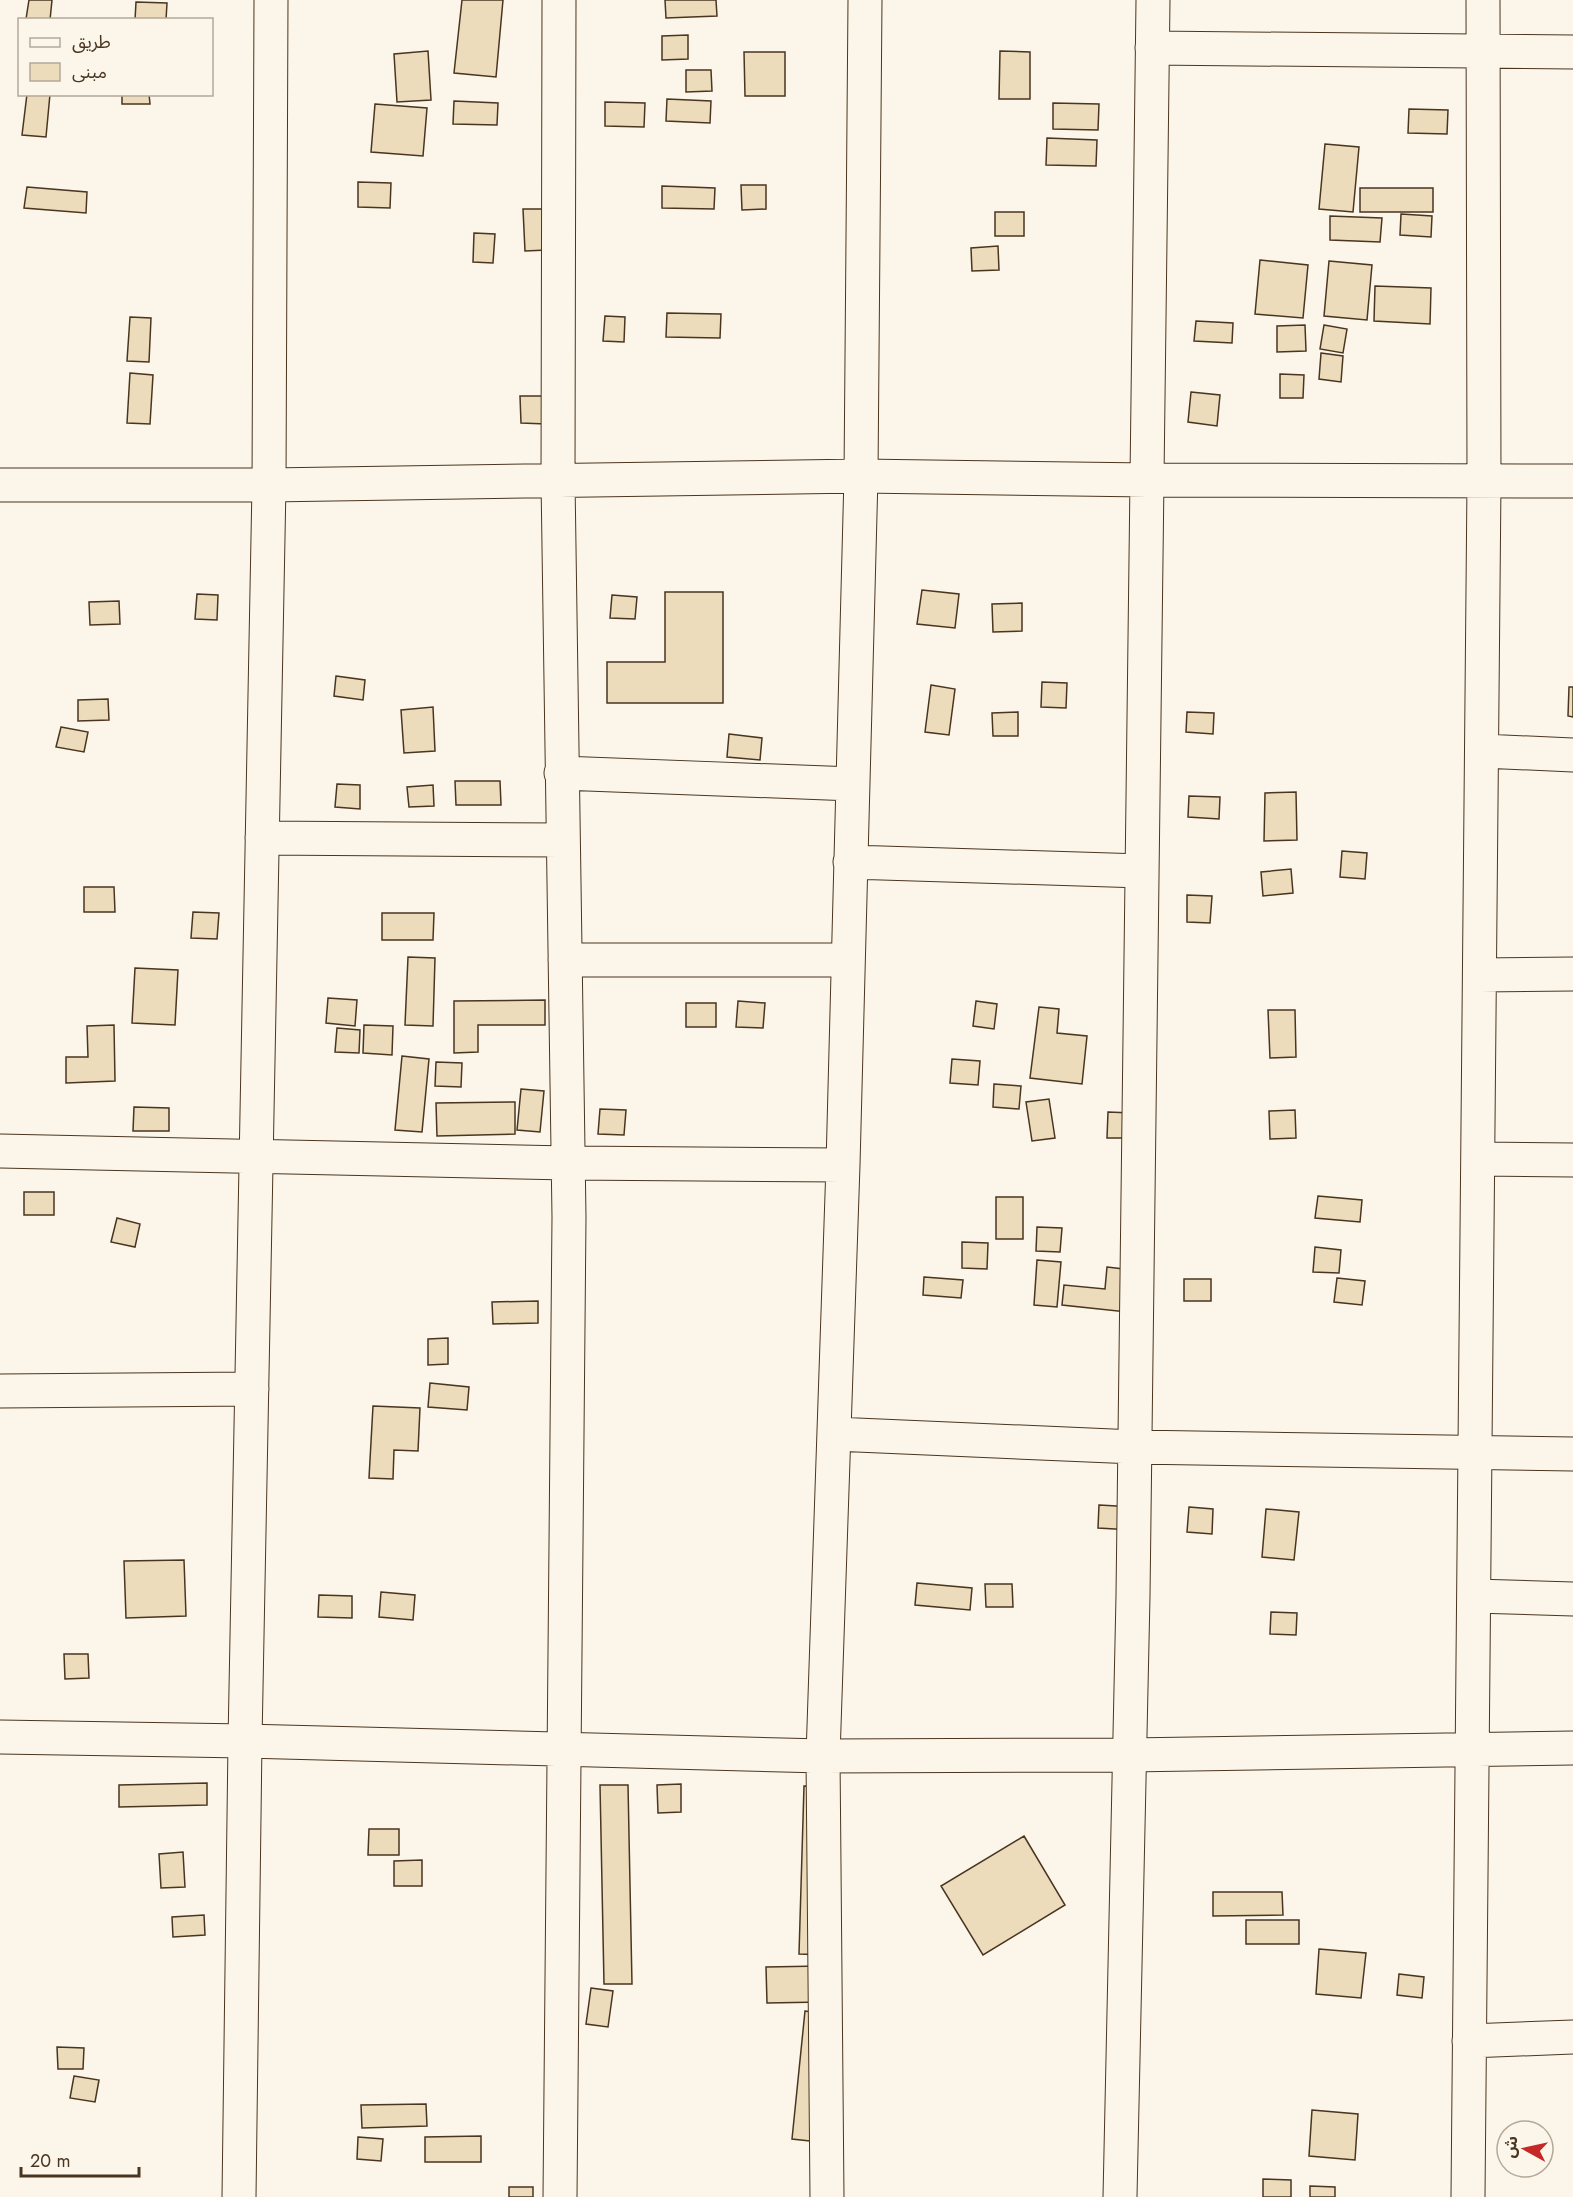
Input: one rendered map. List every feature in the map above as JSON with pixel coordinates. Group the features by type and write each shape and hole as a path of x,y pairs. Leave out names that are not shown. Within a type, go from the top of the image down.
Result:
{"street":[{"path":"239,2197 245,1741 269,484 271,0"},
{"path":"559,0 558,480 568,1162 560,2197"},
{"path":"827,2197 823,1756 843,1165 861,476 866,0"},
{"path":"1120,2197 1135,1447 1153,0"},
{"path":"1468,2197 1484,482 1483,0"},
{"path":"1152,48 1482,53 1573,52"},
{"path":"0,485 269,484 861,476 1148,480 1573,481"},
{"path":"1482,751 1573,755"},
{"path":"561,773 853,784"},
{"path":"262,838 563,840"},
{"path":"850,862 1142,871"},
{"path":"565,960 848,960"},
{"path":"1480,975 1573,974"},
{"path":"0,1151 843,1165"},
{"path":"1479,1159 1573,1160"},
{"path":"0,1391 252,1389"},
{"path":"834,1434 1135,1447 1573,1455"},
{"path":"1474,1596 1573,1599"},
{"path":"0,1737 823,1756 1129,1755 1573,1748"},
{"path":"1469,2041 1573,2037"}],"building":[{"path":"29,0 52,0 50,18 26,18"},
{"path":"462,0 503,0 496,77 454,73"},
{"path":"665,0 716,0 717,16 666,18"},
{"path":"136,2 167,3 166,18 135,18"},
{"path":"688,35 688,59 662,60 662,36"},
{"path":"428,51 431,100 397,102 394,54"},
{"path":"1000,51 1030,52 1030,99 999,99"},
{"path":"744,52 785,52 785,96 745,96"},
{"path":"686,70 711,70 712,91 686,92"},
{"path":"27,96 50,96 46,137 22,135"},
{"path":"122,96 149,96 150,104 122,104"},
{"path":"667,99 711,101 710,123 666,121"},
{"path":"454,101 498,103 497,125 453,124"},
{"path":"605,102 645,103 644,127 605,126"},
{"path":"1053,103 1099,104 1098,130 1053,129"},
{"path":"375,104 427,108 423,156 371,152"},
{"path":"1409,109 1448,110 1447,134 1408,133"},
{"path":"1047,138 1097,140 1096,166 1046,165"},
{"path":"1325,144 1359,147 1353,212 1319,209"},
{"path":"358,182 391,183 390,208 358,207"},
{"path":"741,185 766,185 766,209 742,210"},
{"path":"662,186 715,188 714,209 662,208"},
{"path":"27,187 87,192 86,213 24,208"},
{"path":"1360,188 1433,188 1433,212 1360,212"},
{"path":"523,209 545,209 547,250 525,251"},
{"path":"995,212 1024,212 1024,236 995,236"},
{"path":"1401,214 1432,216 1431,237 1400,235"},
{"path":"1330,216 1382,218 1380,242 1330,240"},
{"path":"474,233 495,234 493,263 473,262"},
{"path":"998,246 999,270 972,271 971,248"},
{"path":"1260,260 1308,265 1303,318 1255,314"},
{"path":"1329,261 1372,265 1367,320 1324,316"},
{"path":"1375,286 1431,288 1430,324 1374,321"},
{"path":"667,313 721,314 720,338 666,337"},
{"path":"605,316 625,317 624,342 603,341"},
{"path":"130,317 151,318 149,362 127,361"},
{"path":"1196,321 1233,323 1232,343 1194,341"},
{"path":"1305,325 1306,351 1277,352 1277,326"},
{"path":"1324,325 1347,329 1343,353 1320,349"},
{"path":"1321,353 1343,356 1341,382 1319,379"},
{"path":"130,373 153,375 150,424 127,423"},
{"path":"1280,374 1304,375 1303,398 1280,398"},
{"path":"1191,392 1220,395 1217,426 1188,422"},
{"path":"520,396 546,396 546,424 521,423"},
{"path":"922,590 959,594 955,628 917,624"},
{"path":"665,592 723,592 723,703 607,703 607,662 665,662"},
{"path":"197,594 218,595 217,620 195,619"},
{"path":"612,595 637,597 635,619 610,618"},
{"path":"119,601 120,624 90,625 89,602"},
{"path":"1022,603 1022,631 993,632 992,604"},
{"path":"336,676 365,680 363,700 334,696"},
{"path":"1042,682 1067,683 1066,708 1041,707"},
{"path":"931,685 955,689 949,735 925,732"},
{"path":"1569,687 1573,687 1573,717 1568,716"},
{"path":"108,699 109,720 78,721 78,700"},
{"path":"433,707 435,751 404,753 401,710"},
{"path":"1018,712 1018,736 993,736 992,713"},
{"path":"1187,712 1214,713 1213,734 1186,732"},
{"path":"61,727 88,732 84,752 56,747"},
{"path":"729,734 762,738 760,760 727,757"},
{"path":"455,781 500,781 501,805 456,805"},
{"path":"337,784 360,785 360,809 335,807"},
{"path":"433,785 434,806 409,807 407,787"},
{"path":"1296,792 1297,840 1264,841 1265,793"},
{"path":"1189,796 1220,797 1219,819 1188,817"},
{"path":"1342,851 1367,853 1365,879 1340,877"},
{"path":"1291,869 1293,893 1263,896 1261,872"},
{"path":"84,887 114,887 115,912 84,912"},
{"path":"1187,895 1212,896 1210,923 1187,922"},
{"path":"193,912 219,913 217,939 191,938"},
{"path":"382,913 434,913 433,940 382,940"},
{"path":"408,957 435,958 433,1026 405,1025"},
{"path":"135,968 178,970 175,1025 132,1023"},
{"path":"328,998 357,1000 355,1026 326,1023"},
{"path":"545,1000 545,1025 478,1025 478,1052 454,1053 454,1001"},
{"path":"738,1001 765,1003 763,1028 736,1027"},
{"path":"976,1001 997,1004 994,1029 973,1026"},
{"path":"686,1003 716,1003 716,1027 686,1027"},
{"path":"1039,1007 1059,1009 1057,1033 1087,1036 1082,1084 1030,1078"},
{"path":"1268,1010 1295,1010 1296,1057 1270,1058"},
{"path":"114,1025 115,1081 66,1083 66,1057 88,1057 87,1026"},
{"path":"364,1025 393,1026 392,1055 363,1053"},
{"path":"337,1028 360,1030 359,1053 335,1052"},
{"path":"402,1056 429,1059 422,1132 395,1130"},
{"path":"952,1059 980,1061 978,1085 950,1083"},
{"path":"436,1062 462,1063 461,1087 435,1086"},
{"path":"994,1084 1021,1086 1019,1109 993,1107"},
{"path":"521,1089 544,1091 540,1132 517,1130"},
{"path":"1049,1099 1055,1138 1032,1141 1026,1102"},
{"path":"515,1102 515,1134 437,1136 436,1103"},
{"path":"134,1107 169,1108 169,1131 133,1131"},
{"path":"600,1109 626,1110 624,1135 598,1134"},
{"path":"1295,1110 1296,1138 1270,1139 1269,1111"},
{"path":"1108,1112 1132,1113 1131,1138 1107,1138"},
{"path":"24,1192 54,1192 54,1215 24,1215"},
{"path":"1318,1196 1362,1200 1360,1222 1315,1218"},
{"path":"996,1197 1023,1197 1023,1239 996,1239"},
{"path":"117,1218 140,1224 135,1247 111,1242"},
{"path":"1037,1227 1062,1228 1060,1252 1036,1251"},
{"path":"962,1242 988,1243 987,1269 962,1268"},
{"path":"1315,1247 1341,1250 1339,1273 1313,1272"},
{"path":"1037,1260 1061,1262 1057,1307 1034,1305"},
{"path":"1107,1267 1132,1270 1127,1312 1062,1305 1064,1285 1105,1289"},
{"path":"924,1277 963,1280 961,1298 923,1295"},
{"path":"1337,1278 1365,1281 1362,1305 1334,1302"},
{"path":"1184,1279 1211,1279 1211,1301 1184,1301"},
{"path":"538,1301 538,1323 493,1324 492,1302"},
{"path":"448,1338 448,1364 428,1365 428,1339"},
{"path":"430,1383 469,1387 467,1410 428,1407"},
{"path":"373,1406 420,1408 418,1451 394,1450 393,1479 369,1478"},
{"path":"1099,1505 1134,1507 1132,1530 1098,1528"},
{"path":"1189,1507 1213,1509 1212,1534 1187,1532"},
{"path":"1266,1509 1299,1512 1294,1560 1262,1557"},
{"path":"184,1560 186,1616 126,1618 124,1561"},
{"path":"917,1583 972,1588 970,1610 915,1605"},
{"path":"985,1584 1012,1584 1013,1607 986,1607"},
{"path":"381,1592 415,1595 413,1620 379,1617"},
{"path":"319,1595 352,1596 352,1618 318,1617"},
{"path":"1271,1612 1297,1613 1296,1635 1270,1634"},
{"path":"64,1654 88,1654 89,1678 65,1679"},
{"path":"207,1783 207,1805 119,1807 119,1785"},
{"path":"681,1784 681,1812 658,1813 657,1785"},
{"path":"600,1785 628,1785 632,1984 604,1984"},
{"path":"804,1786 830,1787 826,1955 799,1954"},
{"path":"369,1829 399,1829 399,1855 368,1855"},
{"path":"1024,1836 1065,1905 983,1955 941,1886"},
{"path":"183,1852 185,1887 161,1888 159,1854"},
{"path":"422,1860 422,1886 394,1886 394,1861"},
{"path":"1213,1892 1282,1892 1283,1915 1213,1916"},
{"path":"204,1915 205,1935 173,1937 172,1917"},
{"path":"1246,1920 1299,1920 1299,1944 1246,1944"},
{"path":"1319,1949 1366,1953 1361,1998 1316,1994"},
{"path":"821,1966 822,2002 767,2003 766,1967"},
{"path":"1399,1974 1424,1977 1422,1998 1397,1995"},
{"path":"591,1988 613,1991 608,2027 586,2024"},
{"path":"805,2011 832,2015 819,2142 792,2139"},
{"path":"57,2047 84,2048 83,2069 58,2069"},
{"path":"74,2076 99,2080 95,2102 70,2098"},
{"path":"426,2104 427,2126 362,2128 361,2105"},
{"path":"1312,2110 1358,2114 1355,2160 1309,2156"},
{"path":"481,2136 481,2162 425,2162 425,2137"},
{"path":"358,2137 383,2139 381,2161 357,2159"},
{"path":"1263,2179 1291,2180 1291,2197 1263,2197"},
{"path":"1310,2186 1335,2187 1335,2197 1310,2197"},
{"path":"509,2187 533,2187 533,2197 509,2197"}]}
